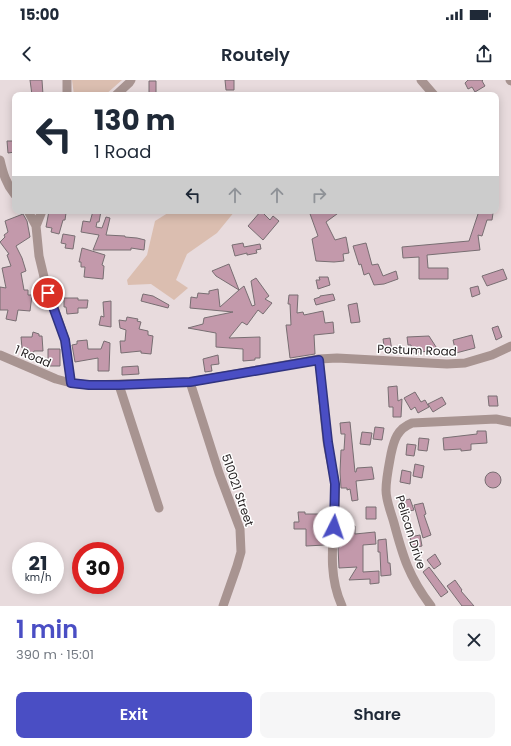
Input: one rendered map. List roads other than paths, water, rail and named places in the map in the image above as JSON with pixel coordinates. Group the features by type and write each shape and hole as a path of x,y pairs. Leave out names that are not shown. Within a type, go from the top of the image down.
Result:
{"street":[{"path":"67,80 68,92"},
{"path":"119,92 129,83 130,80"},
{"path":"421,80 431,92"},
{"path":"0,160 5,179 12,192"},
{"path":"30,214 36,226 39,256 45,281 65,340 71,383"},
{"path":"36,226 41,214"},
{"name":"Postum Road","path":"319,360 337,358 447,364 465,363 492,355 511,346"},
{"name":"1 Road","path":"0,355 56,379 71,383 89,385 190,382 319,360"},
{"path":"319,360 328,442 335,484 335,513 332,543 334,586 342,606"},
{"name":"510021 Street","path":"190,382 219,473 240,529 241,552 223,606"},
{"path":"119,385 137,445 148,472 159,508"},
{"name":"Pelican Drive","path":"431,606 421,593 408,570 388,505 386,491 387,478 390,459 397,434 412,423 480,419 496,419 511,422"}]}
